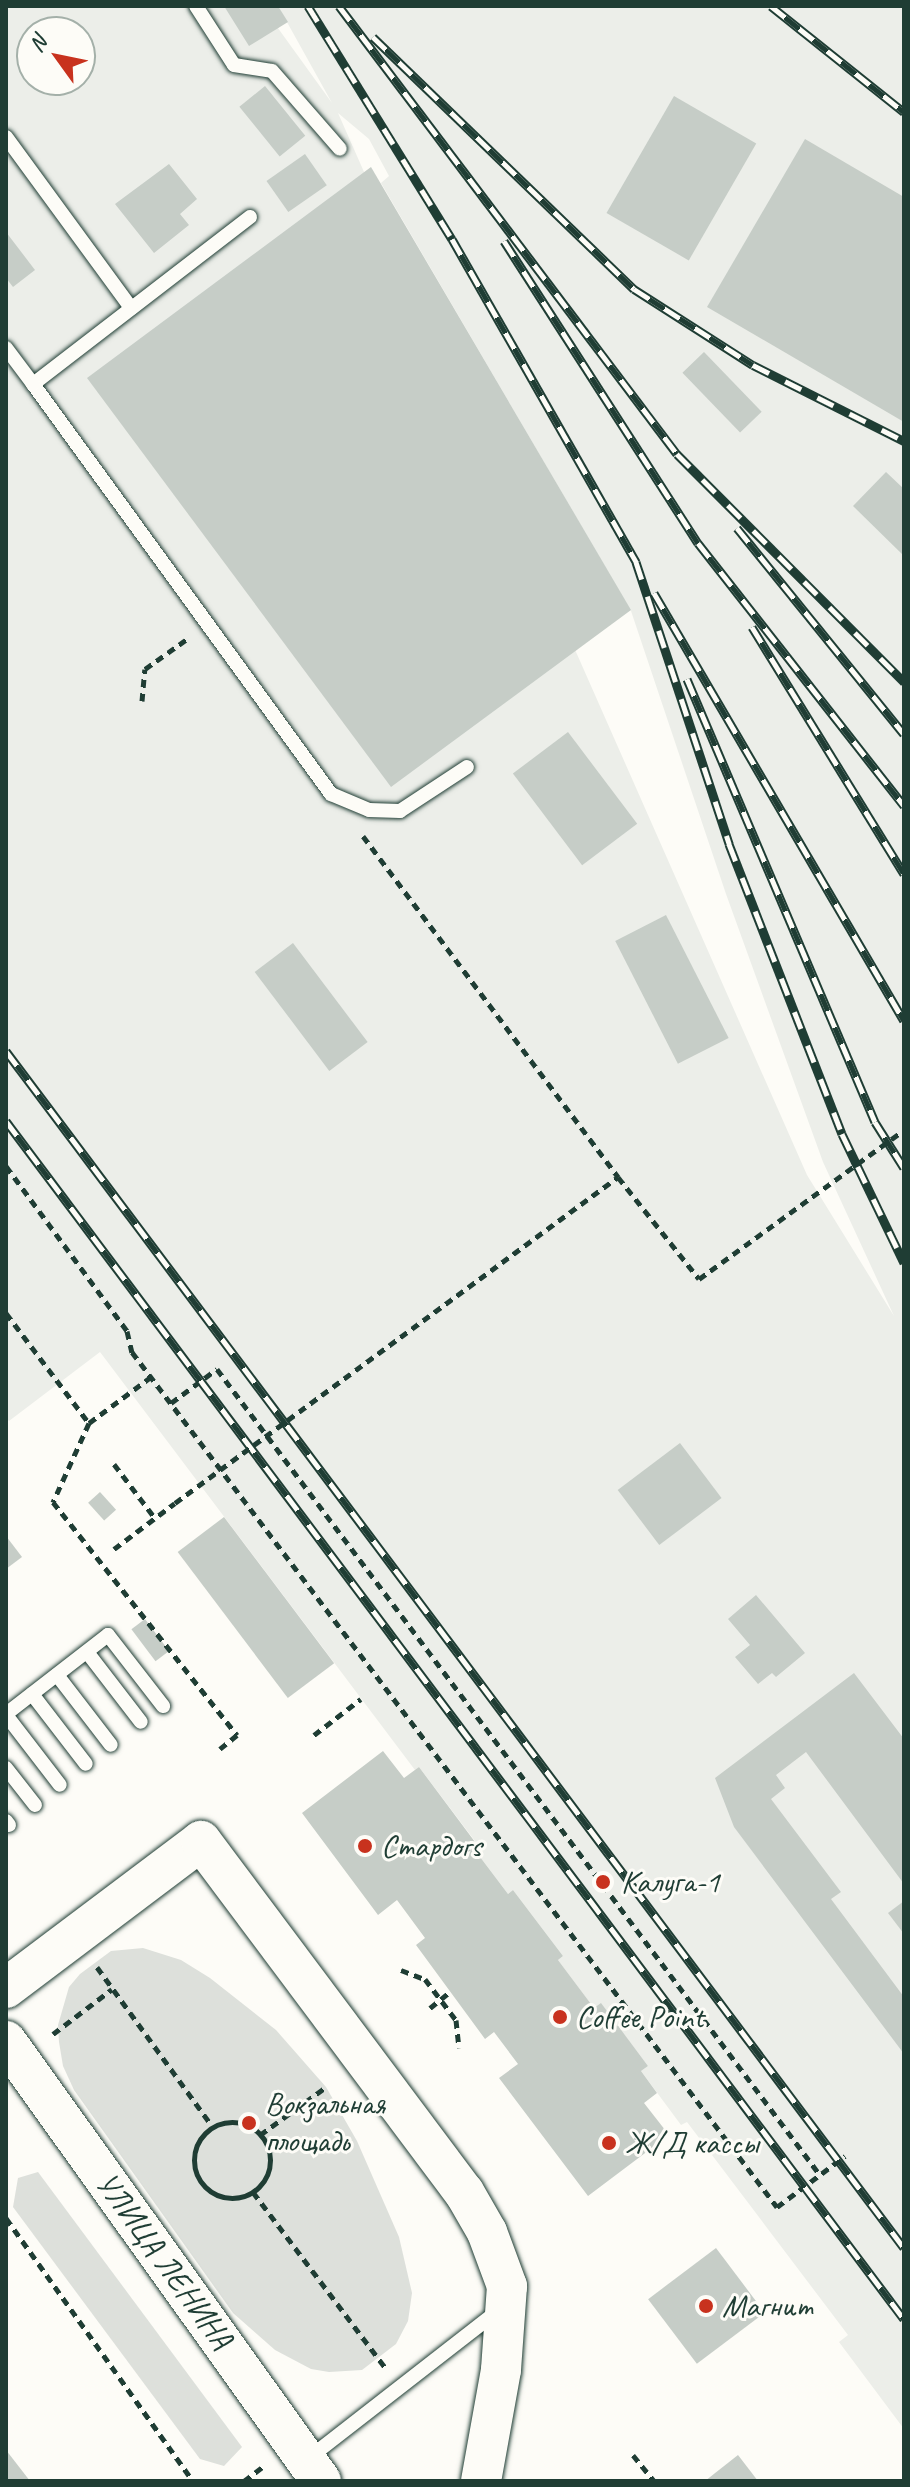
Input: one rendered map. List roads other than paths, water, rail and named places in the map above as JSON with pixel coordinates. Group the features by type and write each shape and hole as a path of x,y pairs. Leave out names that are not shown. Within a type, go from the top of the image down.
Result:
{"main road":[{"path":"6,1988 201,1841 464,2192 497,2255 507,2286 501,2370 481,2481"},
{"name":"УЛИЦА ЛЕНИНА","path":"6,2041 300,2467"}],"lane":[{"path":"196,6 234,65 272,71 340,149"},
{"path":"6,137 131,308"},
{"path":"33,384 250,217"},
{"path":"6,348 331,794 369,810 400,811 467,767"},
{"path":"60,1785 6,1715 108,1635 163,1706"},
{"path":"87,1652 141,1722"},
{"path":"57,1675 111,1745"},
{"path":"32,1694 86,1764"},
{"path":"6,1768 35,1805"},
{"path":"300,2467 504,2306"}],"railway":[{"path":"308,6 452,239 636,562 729,844 842,1134 904,1263"},
{"path":"339,6 677,454 904,682"},
{"path":"771,6 904,112"},
{"path":"373,37 634,289 753,365 904,441"},
{"path":"504,241 698,543 904,806"},
{"path":"737,528 904,734"},
{"path":"654,593 904,1020"},
{"path":"752,627 904,874"},
{"path":"687,679 875,1122 904,1168"},
{"path":"6,1051 904,2248"},
{"path":"6,1121 904,2319"}],"place":[{"name":"Стардогs","path":"365,1846"},
{"name":"Калуга-1","path":"603,1882"},
{"name":"Coffee Point","path":"560,2017"},
{"name":"Вокзальная площадь","path":"249,2123"},
{"name":"Ж/Д кассы","path":"609,2143"},
{"name":"Магнит","path":"706,2306"}]}
